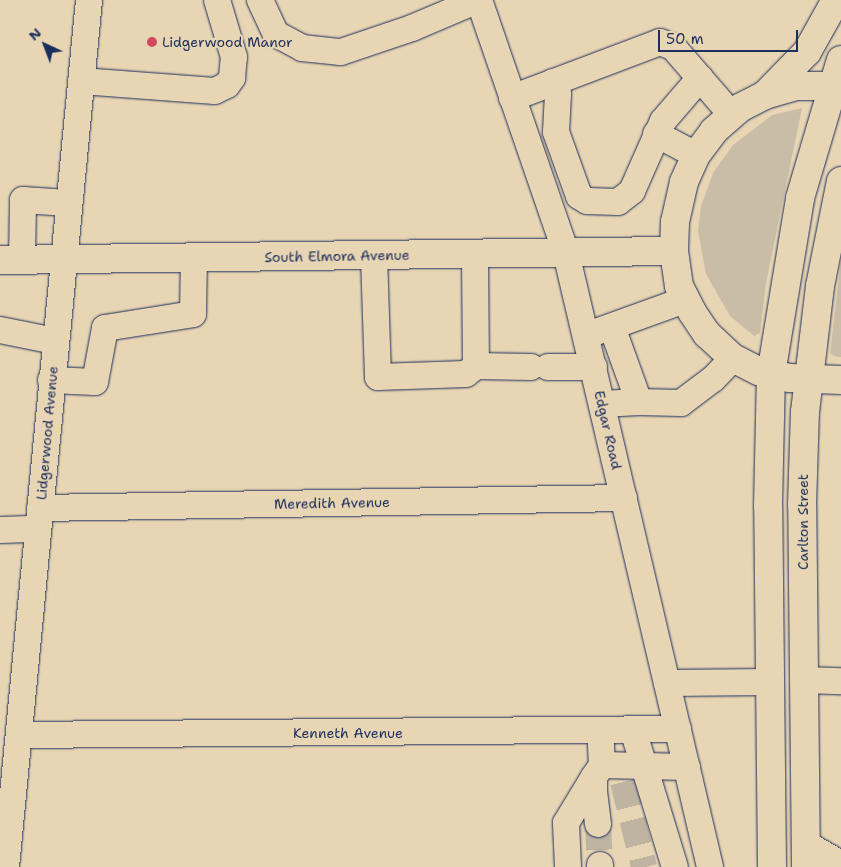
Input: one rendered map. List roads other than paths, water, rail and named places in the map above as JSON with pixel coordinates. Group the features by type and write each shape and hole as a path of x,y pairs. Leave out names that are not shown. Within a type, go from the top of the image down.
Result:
{"main road":[{"path":"765,95 807,52 836,0"},
{"path":"772,867 768,506 771,374 800,198 838,77 765,95 732,114 696,155 680,195 674,252 678,279 698,323 733,358 771,374 807,381 841,380"},
{"name":"Carlton Street","path":"806,856 802,504 807,381 824,263 841,181"},
{"name":"South Elmora Avenue","path":"11,260 674,252"}],"street":[{"name":"Lidgerwood Avenue","path":"6,867 5,827 13,720 39,518 89,0"},
{"path":"81,81 215,91 227,85 232,78 234,57 218,0"},
{"path":"260,0 276,34 302,48 341,52 412,28 478,0"},
{"name":"Edgar Road","path":"478,0 566,253 710,867"},
{"path":"512,98 660,42 674,47 732,114"},
{"path":"553,82 558,94 556,132 580,196 587,201 618,202 626,198 632,191 656,134 700,78"},
{"path":"656,134 696,155"},
{"path":"11,260 11,229 23,200 68,203"},
{"path":"475,255 476,366"},
{"path":"374,256 378,377 466,374 476,366 594,367"},
{"path":"51,380 95,382 105,328 193,314 194,258"},
{"path":"586,335 686,300"},
{"path":"612,327 639,402"},
{"path":"0,330 55,341"},
{"path":"602,404 639,402 681,403 713,379 733,358"},
{"name":"Meredith Avenue","path":"0,530 39,518 624,498"},
{"path":"805,680 841,681"},
{"path":"667,683 769,682"},
{"name":"Kenneth Avenue","path":"13,720 600,731 678,729"},
{"path":"598,824 633,730"},
{"path":"600,731 617,771 675,867"},
{"path":"568,867 566,823 617,771 686,767"},
{"path":"806,856 841,864"}],"tunnel":[{"path":"623,782 644,867"},
{"path":"598,824 600,865"}],"place":[{"name":"Lidgerwood Manor","path":"152,42"}]}
